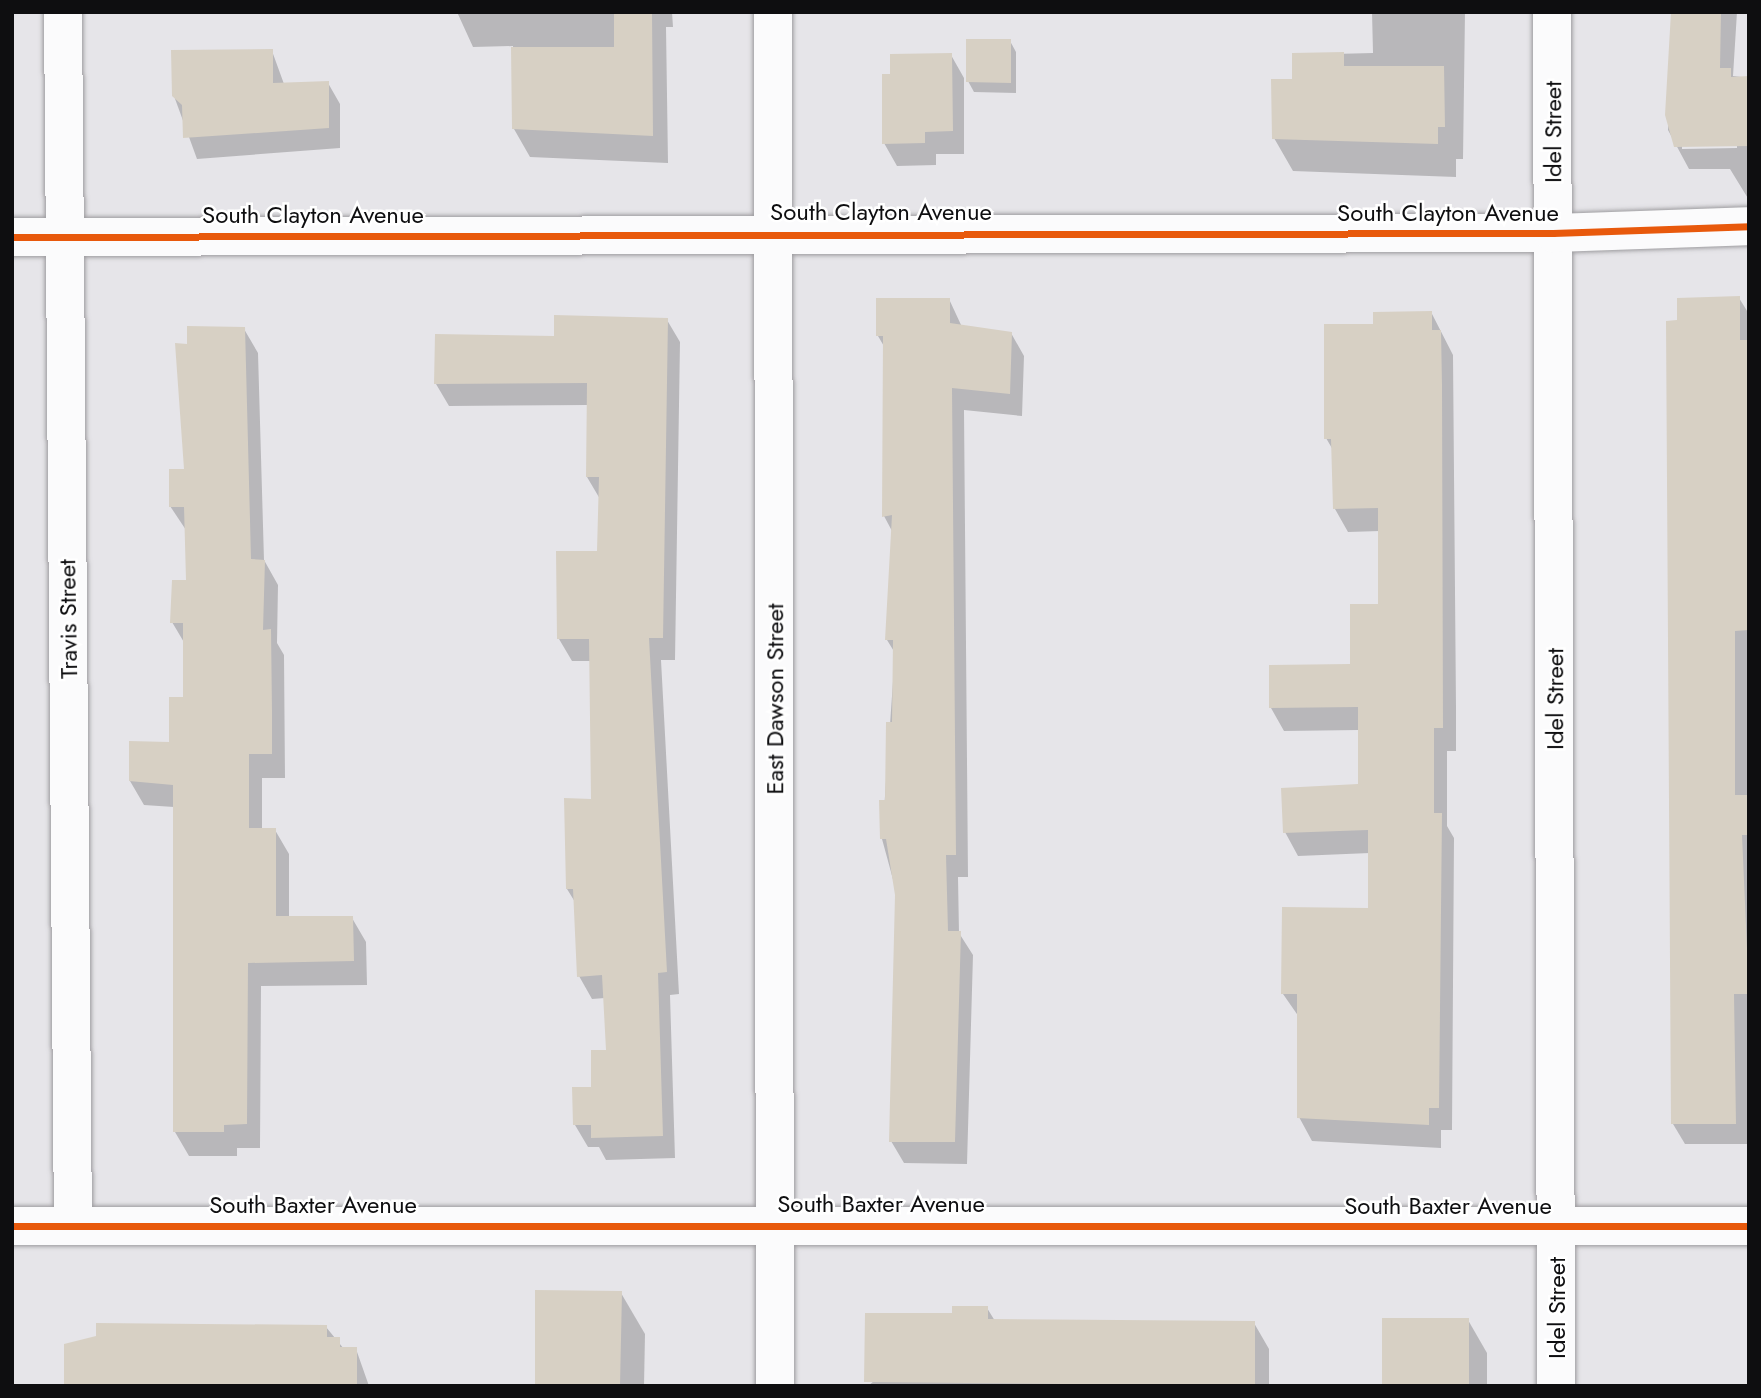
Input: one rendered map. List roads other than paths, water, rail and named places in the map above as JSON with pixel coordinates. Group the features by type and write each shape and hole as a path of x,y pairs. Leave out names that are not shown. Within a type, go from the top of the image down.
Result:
{"street":[{"name":"Travis Street","path":"63,12 74,1225"},
{"name":"East Dawson Street","path":"773,12 775,1386"},
{"name":"Idel Street","path":"1552,12 1556,1386"},
{"name":"South Clayton Avenue","path":"12,237 774,230 1553,233 1749,226"},
{"name":"South Baxter Avenue","path":"12,1226 775,1222 1749,1226"}]}
